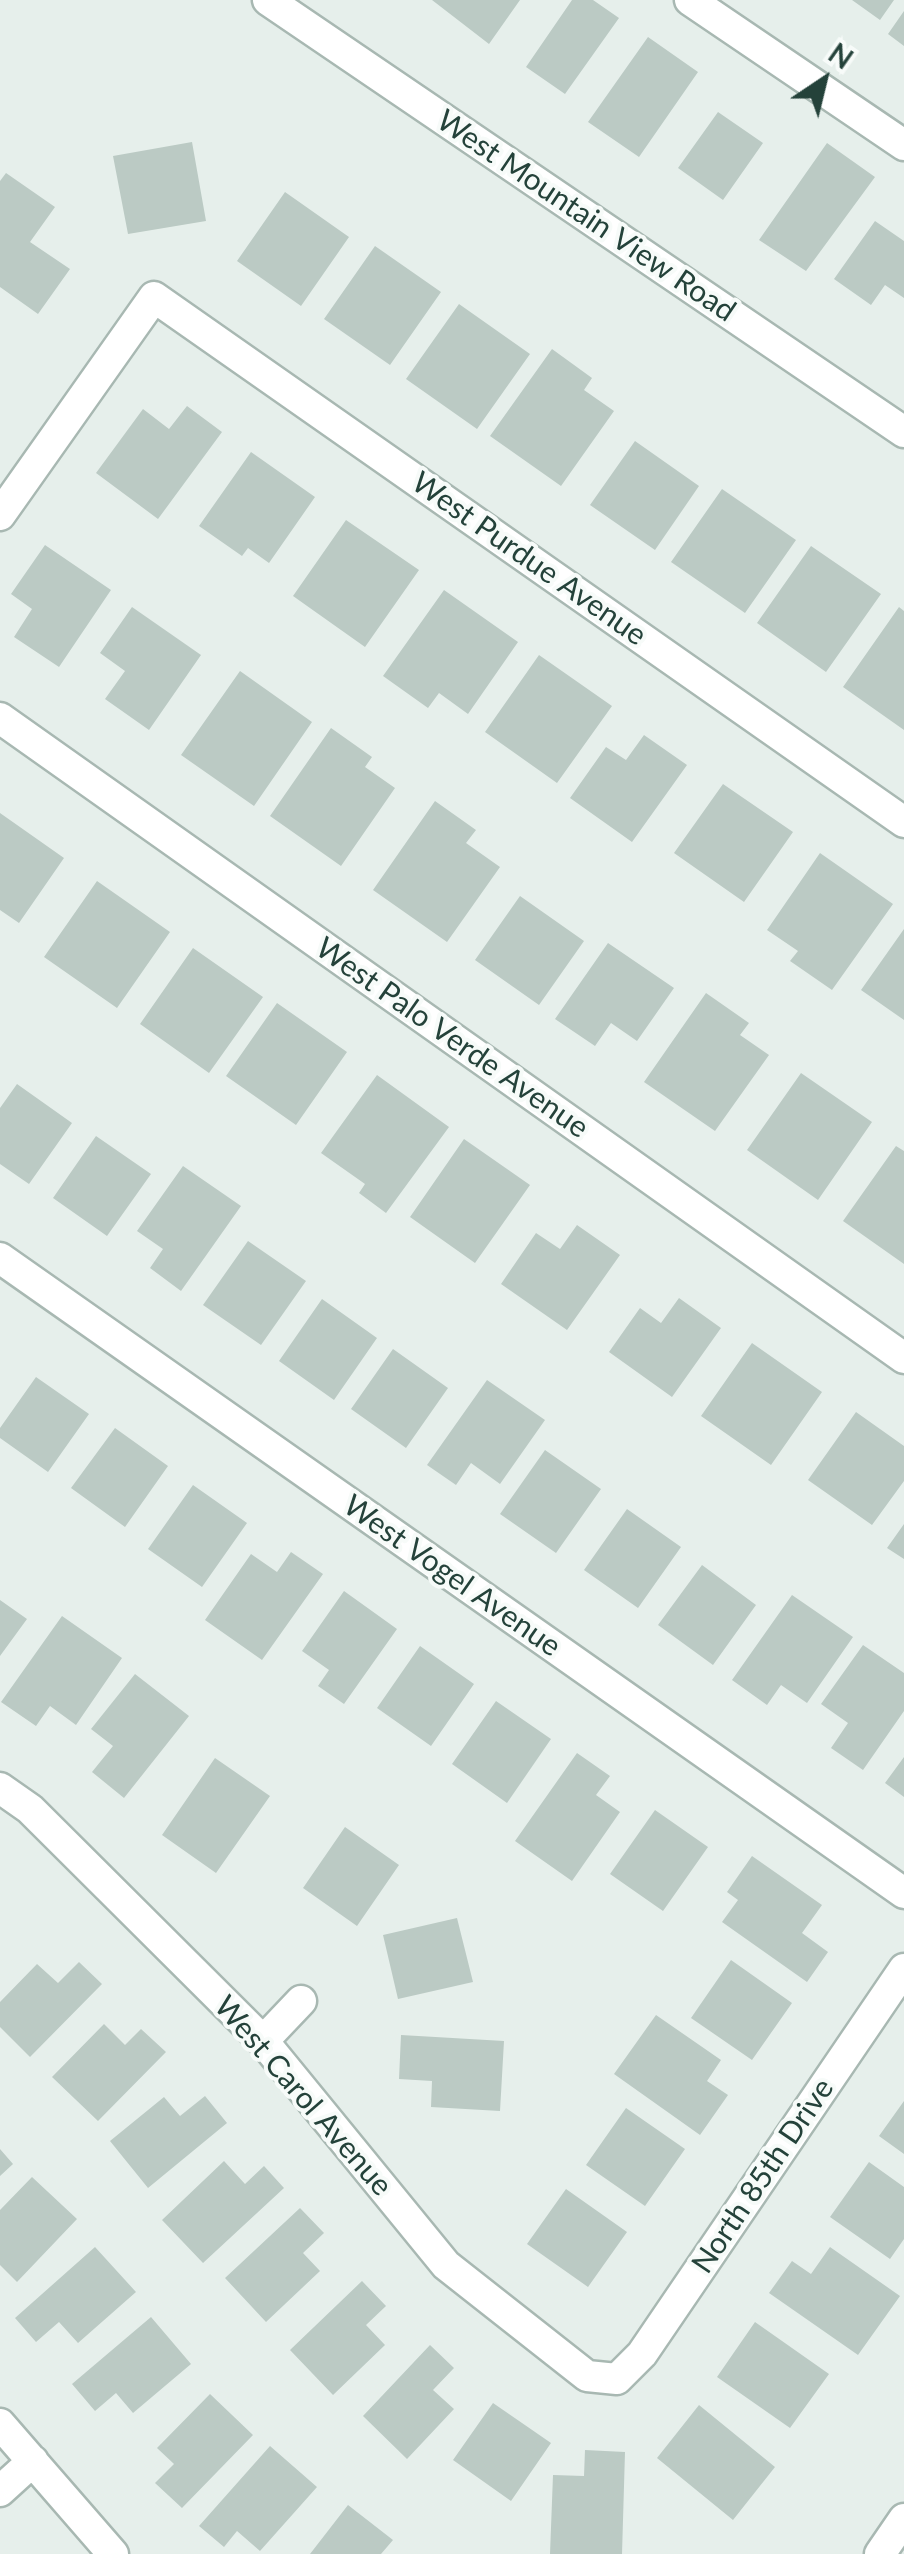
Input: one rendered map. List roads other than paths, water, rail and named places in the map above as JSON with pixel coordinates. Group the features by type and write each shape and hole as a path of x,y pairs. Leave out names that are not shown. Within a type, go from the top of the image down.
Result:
{"street":[{"name":"West Mountain View Road","path":"268,0 904,432"},
{"path":"690,0 904,145"},
{"name":"West Purdue Avenue","path":"0,515 154,297 904,822"},
{"name":"West Palo Verde Avenue","path":"0,718 904,1358"},
{"name":"West Vogel Avenue","path":"0,1258 904,1893"},
{"name":"West Carol Avenue","path":"0,1788 30,1809 262,2041 446,2265 587,2376 617,2379"},
{"name":"North 85th Drive","path":"617,2379 642,2354 904,1969"},
{"path":"262,2041 302,2002"},
{"path":"0,2424 114,2554"},
{"path":"0,2491 33,2461"},
{"path":"880,2554 904,2519"}]}
